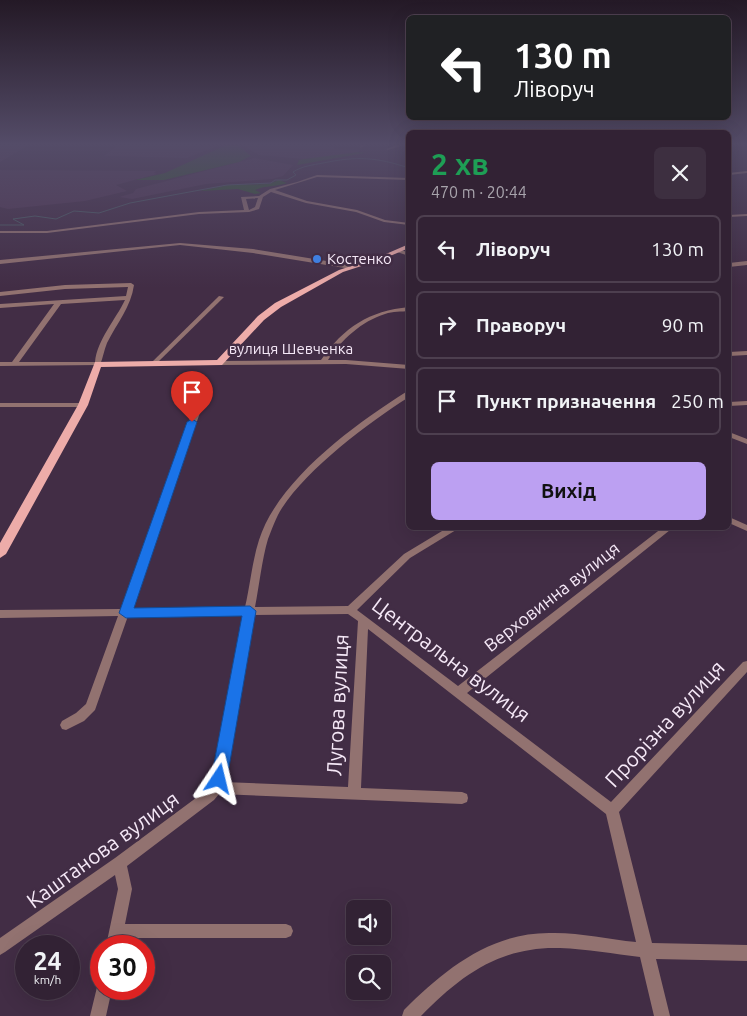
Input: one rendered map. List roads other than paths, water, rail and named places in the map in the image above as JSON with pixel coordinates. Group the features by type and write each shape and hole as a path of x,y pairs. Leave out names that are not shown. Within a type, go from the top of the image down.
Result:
{"main road":[{"name":"вулиця Шевченка","path":"219,363 271,310 335,273 406,248"},
{"path":"0,554 83,405 98,364 219,363"}],"street":[{"path":"1,233 47,232 199,213 247,211 257,208 261,198 268,192"},
{"path":"278,192 306,202"},
{"path":"247,211 243,198 272,197 357,211 380,220 406,224"},
{"path":"731,216 747,215"},
{"name":"вулиця Шевченка","path":"0,262 153,245 180,244 253,252 351,267"},
{"path":"399,251 406,253"},
{"path":"731,265 747,263"},
{"path":"0,294 65,287 131,285 130,298 107,341 98,364 0,364"},
{"path":"154,364 221,297"},
{"path":"0,306 130,298"},
{"path":"14,364 59,302"},
{"path":"323,362 332,347 375,316 387,311 406,309"},
{"path":"731,354 747,353"},
{"name":"вулиця Шевченка","path":"219,363 323,362 406,367"},
{"path":"406,396 337,448 279,506 263,541 216,788 462,798"},
{"path":"731,404 747,403"},
{"path":"0,405 83,405"},
{"path":"66,725 80,717 91,707 198,407"},
{"path":"731,435 747,442"},
{"path":"731,521 747,528"},
{"name":"Лугова вулиця","path":"350,610 407,556 450,530"},
{"name":"Верховинна вулиця","path":"458,693 663,530"},
{"name":"Центральна вулиця","path":"0,614 350,610 612,810"},
{"name":"Лугова вулиця","path":"354,793 363,620"},
{"name":"Прорізна вулиця","path":"612,810 747,665"},
{"name":"Каштанова вулиця","path":"0,946 120,863 209,796 216,788"},
{"path":"612,810 662,1016"},
{"path":"115,935 125,889 120,863"},
{"path":"116,931 286,931"},
{"path":"410,1016 444,983 477,959 507,946 534,940 567,941 646,951 747,953"},
{"path":"98,1016 102,1000"}],"waterway":[{"path":"0,225 24,225 13,219 35,216 56,219 74,211 99,213 130,203 187,192"}],"place":[{"name":"Костенко","path":"317,259"}]}
